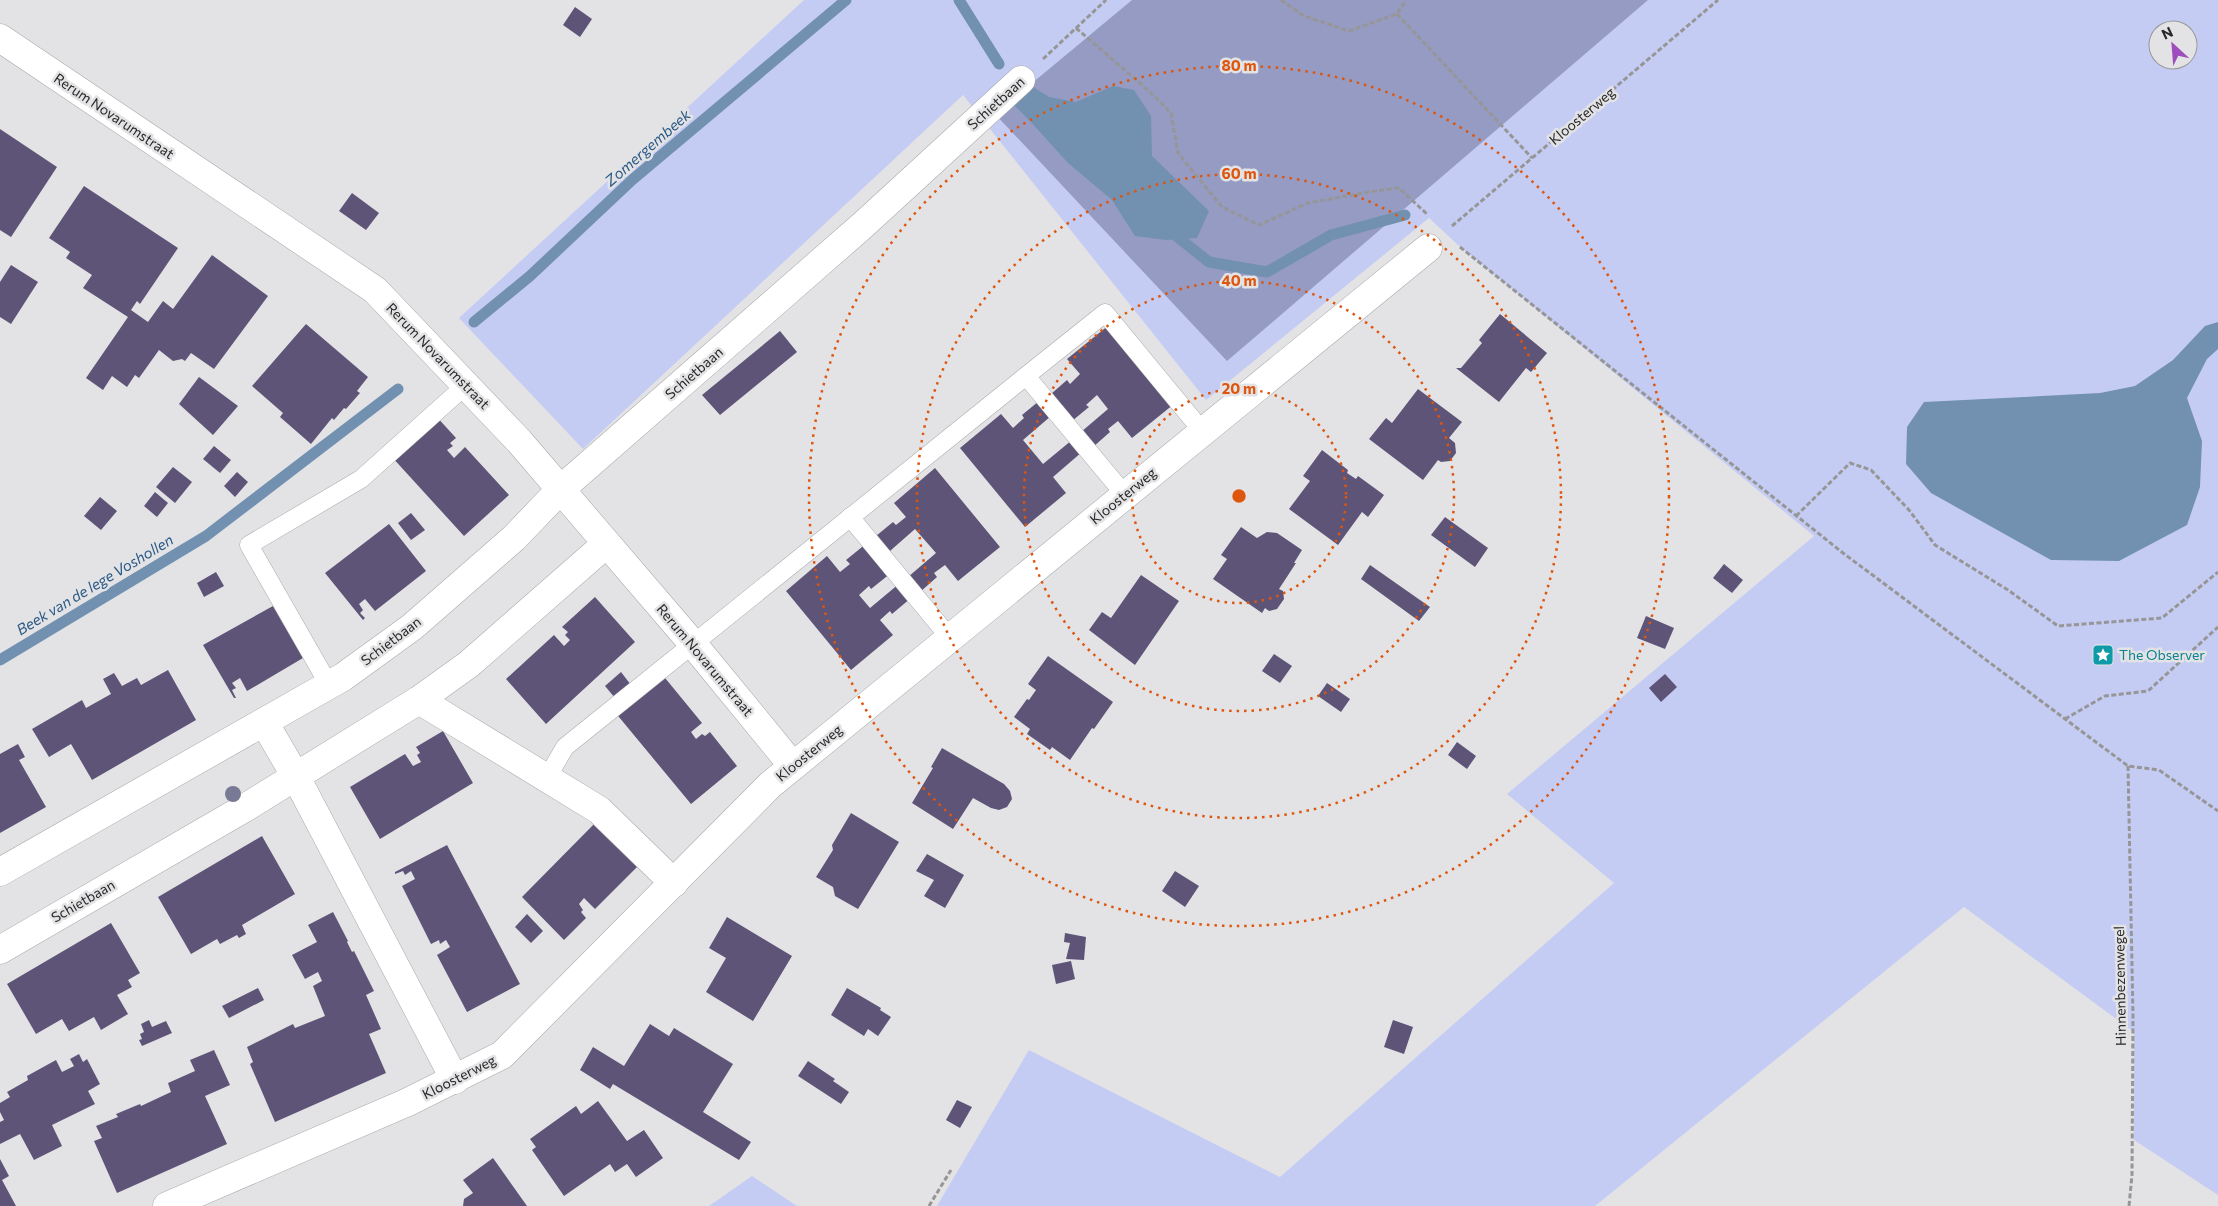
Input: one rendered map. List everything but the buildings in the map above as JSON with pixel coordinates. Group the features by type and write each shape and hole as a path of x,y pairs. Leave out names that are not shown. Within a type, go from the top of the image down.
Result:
{"street":[{"name":"Rerum Novarumstraat","path":"0,38 375,290 466,385 561,489 693,644 793,766"},
{"name":"Schietbaan","path":"0,872 231,738 330,685 412,627 514,538 561,489 862,225 1021,80"},
{"name":"Kloosterweg","path":"167,1206 408,1102 456,1080 502,1055 770,785 1437,240"},
{"name":"Schietbaan","path":"0,950 296,777 419,700 470,664 606,544"},
{"path":"419,700 550,771 599,810 674,883"},
{"path":"264,722 296,777 456,1080"}],"lane":[{"path":"550,771 565,748 1105,313 1203,432"},
{"path":"1026,376 1125,495"},
{"path":"330,685 249,545 361,479 466,385"},
{"path":"850,517 950,638"}],"path":[{"name":"Schietbaan","path":"1021,80 1106,0"},
{"path":"1281,0 1304,16 1349,31 1397,14 1406,0"},
{"name":"Kloosterweg","path":"1437,240 1718,0"},
{"path":"1397,14 1532,158"},
{"path":"1076,28 1149,91 1171,113 1178,153 1222,207 1259,225 1308,203 1399,188 1437,240 1458,245 1851,559 2128,766 2159,770 2218,811"},
{"path":"1796,516 1850,463 1871,470 1908,510 1935,545 2008,590 2058,626 2162,618 2218,572"},
{"path":"2065,718 2105,696 2148,691 2218,627"},
{"name":"Hinnenbezenwegel","path":"2128,766 2133,1016 2132,1175 2129,1206"},
{"path":"930,1206 951,1170"}],"shaded area":[{"path":"804,0 2218,0 2218,1195 2134,1140 2134,1032 1964,907 1595,1206 937,1206 1029,1050 1280,1177 1614,883 1507,794 1814,536 1458,245 1429,218 1206,400 963,95 583,449 459,318"},
{"path":"1132,0 1648,0 1227,361 995,114"},
{"path":"1113,86 1134,90 1151,116 1152,156 1209,211 1197,238 1166,240 1135,236 1112,200 1068,163 1014,105 1033,87 1049,97 1076,102"},
{"path":"2218,322 2218,349 2207,359 2187,398 2202,441 2200,487 2187,525 2119,561 2051,560 1931,493 1906,464 1907,427 1924,402 2100,393 2135,386 2173,360 2205,326"},
{"path":"752,1176 797,1206 709,1206"}],"waterway":[{"name":"Zomergembeek","path":"474,322 530,276 632,180 846,0"},
{"path":"959,0 999,64"},
{"path":"1170,231 1209,262 1267,272 1331,235 1405,215"},
{"name":"Beek van de lege Voshollen","path":"0,660 206,536 398,389"}],"place":[{"name":"The Observer","path":"2103,655"}]}
